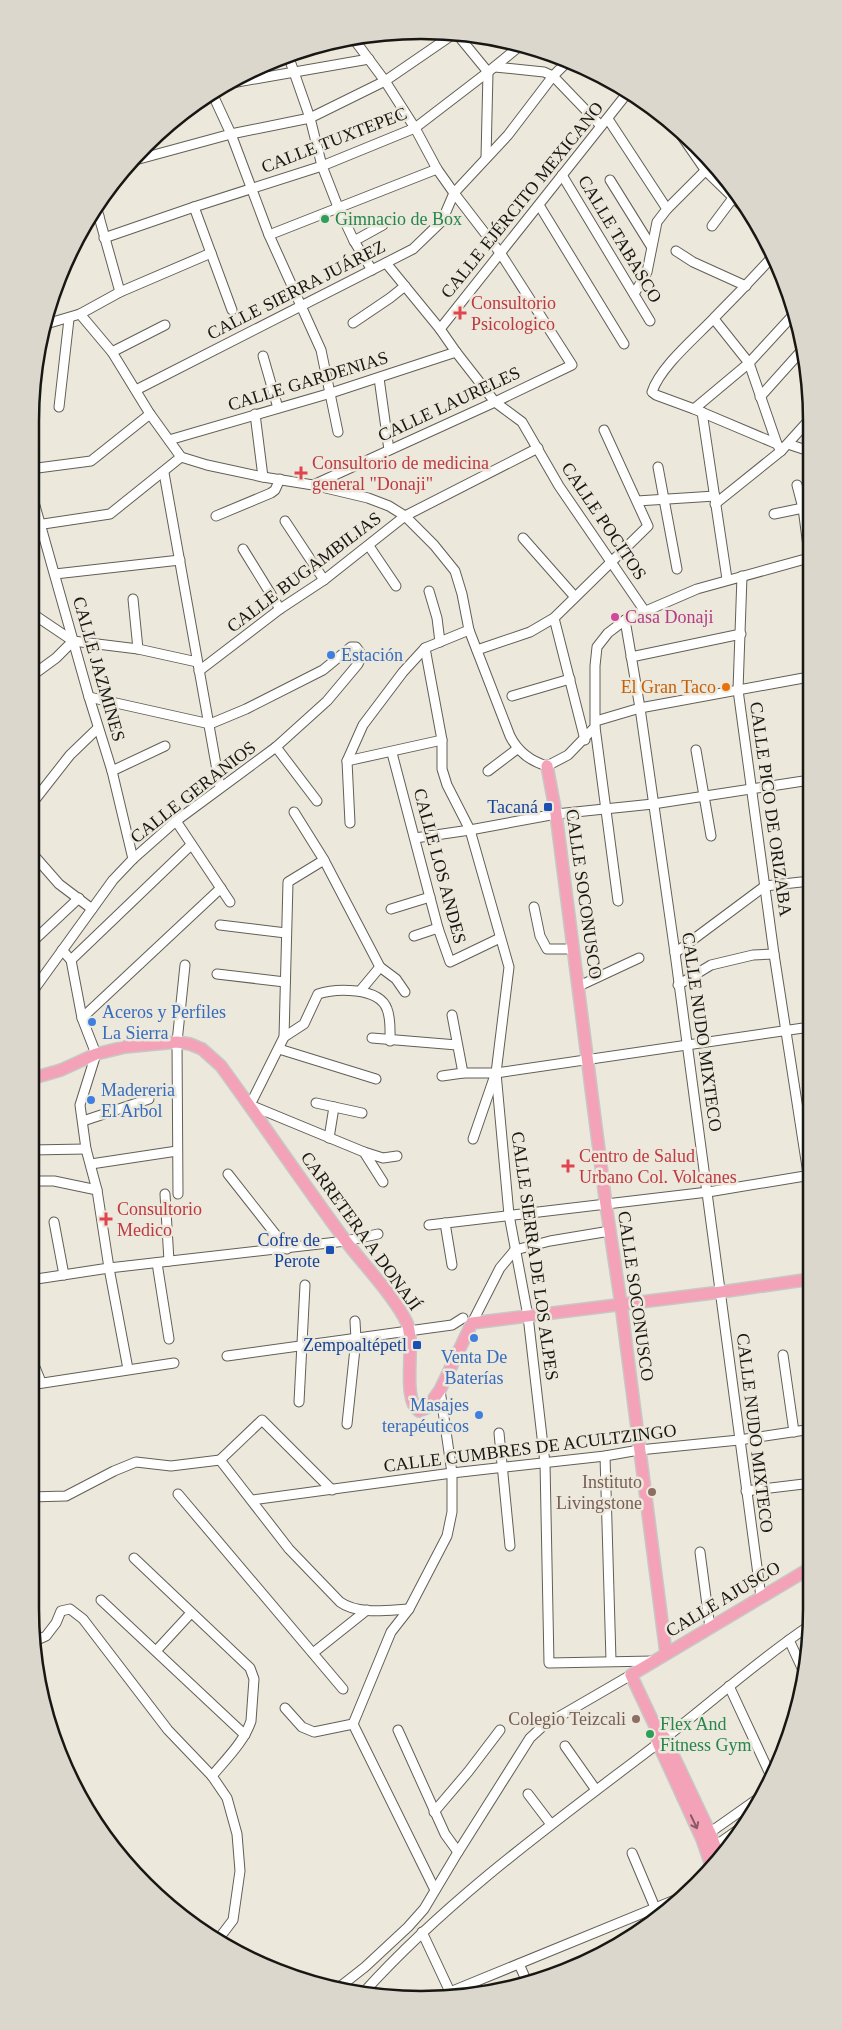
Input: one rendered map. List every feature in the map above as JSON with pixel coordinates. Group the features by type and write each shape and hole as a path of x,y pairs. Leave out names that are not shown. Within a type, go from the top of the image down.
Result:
{"main road":[{"name":"CALLE SOCONUSCO","path":"547,766 556,814 574,948 606,1205 621,1304 666,1653"},
{"name":"CARRETERA A DONAJÍ","path":"39,1077 61,1070 96,1054 125,1047 177,1042 190,1044 202,1049 221,1066 346,1242 397,1306 409,1331 411,1349 410,1396 414,1408 418,1411 428,1407 440,1390 468,1320"},
{"path":"468,1320 528,1316 803,1280"},
{"name":"CALLE AJUSCO","path":"631,1675 803,1572"},
{"path":"631,1675 706,1836 711,1849 711,1857"},
{"path":"711,1849 715,1853"}],"street":[{"path":"145,157 232,134 310,118 385,82 445,40"},
{"path":"464,41 492,69 544,72 553,76 604,122 667,209"},
{"path":"358,44 415,128 437,169 501,254"},
{"name":"CALLE TUXTEPEC","path":"104,238 194,206 251,190 322,166 415,128 514,50"},
{"path":"249,80 369,59"},
{"path":"291,62 310,118 322,166 338,207 354,241 372,270"},
{"name":"CALLE SIERRA JUÁREZ","path":"136,390 413,249 442,221 454,193 508,135 553,76 563,66"},
{"path":"486,158 492,69"},
{"name":"CALLE EJÉRCITO MEXICANO","path":"440,329 624,97"},
{"path":"215,99 232,134 269,235 321,350 338,432"},
{"path":"695,156 706,171 725,189"},
{"path":"269,235 437,169"},
{"path":"634,294 647,272 657,222 667,209 706,171"},
{"name":"CALLE TABASCO","path":"562,174 650,321"},
{"path":"610,180 651,246"},
{"path":"712,226 734,202"},
{"path":"539,205 624,344"},
{"path":"194,206 232,310"},
{"path":"99,216 120,292"},
{"path":"354,241 383,225"},
{"path":"676,251 693,262 746,286"},
{"path":"52,323 69,319 120,292 211,253"},
{"name":"CALLE LAURELES","path":"313,485 572,365 501,254"},
{"path":"768,261 714,319 684,347 653,390 656,395 698,410 779,448"},
{"name":"CALLE POCITOS","path":"386,263 440,329 495,402 522,422 559,486 644,610"},
{"path":"353,323 405,286"},
{"path":"80,314 112,352 150,414 181,457 198,463 263,477 313,485 368,498 389,506 405,516 434,545 455,571 462,594 469,630 510,736 517,749 534,762 547,766 568,755 585,740 596,724 640,708 803,679"},
{"path":"59,407 69,319"},
{"path":"714,319 748,363 779,448"},
{"path":"698,410 748,363 789,319"},
{"path":"112,352 165,325"},
{"name":"CALLE GARDENIAS","path":"168,440 331,393 456,352"},
{"path":"760,397 797,355"},
{"path":"263,356 278,408"},
{"path":"379,378 389,450"},
{"path":"698,410 715,500 727,580"},
{"path":"39,468 91,461 150,414"},
{"path":"255,414 263,477"},
{"path":"637,501 662,499 715,500 779,448 788,444 803,427"},
{"path":"477,650 530,632 554,618 648,526 604,430"},
{"path":"788,444 803,449"},
{"name":"CALLE BUGAMBILIAS","path":"198,666 324,580 405,516 538,448"},
{"path":"39,524 110,514 181,457"},
{"path":"658,467 662,499 677,569"},
{"path":"164,472 220,787"},
{"path":"216,516 271,493 275,490 280,479"},
{"path":"774,514 803,508 797,485"},
{"path":"285,521 324,580"},
{"name":"CALLE JAZMINES","path":"39,537 55,574 98,728 112,770 133,859"},
{"path":"523,538 575,597"},
{"path":"369,546 396,586"},
{"path":"243,549 280,609"},
{"path":"55,574 180,560"},
{"path":"618,901 596,724 595,683 597,647 608,633 625,620 644,610 697,589 803,560"},
{"name":"CALLE PICO DE ORIZABA","path":"742,576 738,690 753,788 774,954 803,1131"},
{"path":"429,591 437,618 440,642"},
{"path":"133,599 138,649"},
{"path":"39,618 73,641 138,649 198,666"},
{"path":"554,618 585,740"},
{"name":"CALLE NUDO MIXTECO","path":"625,620 640,708 652,804 675,953 761,1597"},
{"path":"350,823 347,762 364,725 425,648 469,630"},
{"path":"631,657 741,634"},
{"path":"39,671 73,641"},
{"name":"CALLE GERANIOS","path":"39,982 113,880 133,859 176,821 276,747 327,701 358,664 362,655 356,647 351,647 323,670 246,709 210,724"},
{"name":"CALLE SIERRA DE LOS ALPES","path":"425,648 442,740 442,769 447,785 470,830 509,966 496,1073 509,1215 528,1316 545,1463 549,1663 611,1660"},
{"path":"512,696 570,679"},
{"path":"89,697 210,724"},
{"path":"39,795 70,755 98,728"},
{"path":"347,762 442,740"},
{"path":"112,770 165,746"},
{"path":"276,747 317,801"},
{"path":"488,771 517,749"},
{"path":"696,750 711,836"},
{"name":"CALLE LOS ANDES","path":"392,753 438,928 450,962 500,938"},
{"path":"415,838 556,814 652,804 803,781"},
{"path":"294,812 324,860 380,967 396,979 405,992"},
{"path":"176,821 230,902"},
{"path":"71,960 191,845"},
{"path":"324,860 288,882 284,1037 250,1105 364,1152 384,1158 397,1156"},
{"path":"39,861 59,884 92,909"},
{"path":"675,953 766,886 803,881"},
{"path":"82,1018 221,888"},
{"path":"390,909 430,897"},
{"path":"39,936 79,898"},
{"path":"534,907 540,936 547,949 574,948"},
{"path":"220,925 286,932"},
{"path":"414,936 438,928"},
{"path":"62,950 71,960 82,1018 96,1054 80,1105 86,1149 97,1190 128,1369"},
{"path":"678,985 711,965 753,955 774,954"},
{"path":"579,986 639,958"},
{"path":"178,1194 177,1042 185,964"},
{"path":"360,991 380,967"},
{"path":"217,974 285,982"},
{"path":"284,1037 295,1032 304,1024 318,994 331,989 360,991 382,1001 387,1008 390,1041"},
{"path":"452,1015 463,1073"},
{"path":"442,1076 463,1073 496,1073 587,1058 803,1028"},
{"path":"372,1038 390,1041 457,1045"},
{"path":"279,1049 376,1079"},
{"path":"473,1139 496,1073"},
{"path":"83,1121 149,1099"},
{"path":"316,1103 362,1113"},
{"path":"329,1138 334,1107"},
{"path":"39,1150 86,1149"},
{"path":"91,1164 177,1151"},
{"path":"364,1152 383,1182"},
{"path":"228,1174 287,1249"},
{"path":"429,1225 708,1192 803,1176"},
{"path":"39,1181 54,1181 97,1190"},
{"path":"165,1194 169,1261"},
{"path":"54,1222 64,1275"},
{"path":"445,1223 452,1266"},
{"path":"515,1250 550,1241 610,1231"},
{"path":"39,1279 157,1262 346,1242 378,1234"},
{"name":"CARRETERA A DONAJÍ","path":"468,1320 500,1268 515,1250"},
{"path":"157,1262 169,1339"},
{"path":"299,1402 305,1285"},
{"path":"227,1356 454,1325 468,1320"},
{"path":"346,1424 356,1339 355,1321"},
{"path":"783,1355 794,1432"},
{"path":"39,1377 41,1382 174,1363"},
{"path":"435,1890 352,1724 391,1632 409,1609 447,1536 452,1512 452,1473 440,1390"},
{"path":"39,1496 66,1496 121,1467 136,1462 170,1466 220,1460 262,1420 332,1490"},
{"name":"CALLE CUMBRES DE ACULTZINGO","path":"252,1500 452,1473 503,1469 639,1450 739,1440 803,1430"},
{"path":"499,1434 510,1546"},
{"path":"605,1456 611,1660 653,1661"},
{"path":"220,1460 290,1549 336,1599 349,1607 367,1610 409,1609"},
{"path":"746,1491 803,1484"},
{"path":"178,1494 343,1689"},
{"path":"700,1552 710,1628"},
{"path":"134,1558 253,1672 251,1721 245,1735 212,1776"},
{"path":"101,1600 245,1735"},
{"path":"40,1639 46,1636 56,1623 59,1612 64,1609 74,1611 83,1619 168,1730 212,1776 224,1792 231,1808 240,1860 234,1920 222,1935"},
{"path":"313,1653 367,1610"},
{"path":"156,1651 191,1613"},
{"path":"368,1988 395,1957 422,1932 550,1823 661,1741 729,1686 802,1631"},
{"path":"789,1640 799,1662"},
{"path":"344,1984 365,1967 408,1927 424,1909 530,1738 543,1726 631,1675"},
{"path":"729,1686 768,1769"},
{"path":"285,1708 302,1727 314,1732 352,1724"},
{"path":"398,1730 434,1812 445,1834 458,1852"},
{"path":"434,1812 500,1730"},
{"path":"565,1746 596,1790"},
{"path":"528,1794 550,1823"},
{"path":"706,1836 749,1805"},
{"path":"711,1849 727,1837"},
{"path":"632,1853 656,1910"},
{"path":"460,1989 520,1964 648,1916"},
{"path":"422,1932 449,1990"},
{"path":"520,1964 524,1977"}],"place":[{"name":"Gimnacio de Box","path":"325,219"},
{"name":"Consultorio Psicologico","path":"460,313"},
{"name":"Consultorio de medicina general \"Donaji\"","path":"301,473"},
{"name":"Casa Donaji","path":"615,617"},
{"name":"Estación","path":"331,655"},
{"name":"El Gran Taco","path":"726,687"},
{"name":"Tacaná","path":"548,807"},
{"name":"Aceros y Perfiles La Sierra","path":"92,1022"},
{"name":"Madereria El Arbol","path":"91,1100"},
{"name":"Centro de Salud Urbano Col. Volcanes","path":"568,1166"},
{"name":"Consultorio Medico","path":"106,1219"},
{"name":"Cofre de Perote","path":"330,1250"},
{"name":"Venta De Baterías","path":"474,1338"},
{"name":"Zempoaltépetl","path":"417,1345"},
{"name":"Masajes terapéuticos","path":"479,1415"},
{"name":"Instituto Livingstone","path":"652,1492"},
{"name":"Colegio Teizcali","path":"636,1719"},
{"name":"Flex And Fitness Gym","path":"650,1734"}]}
